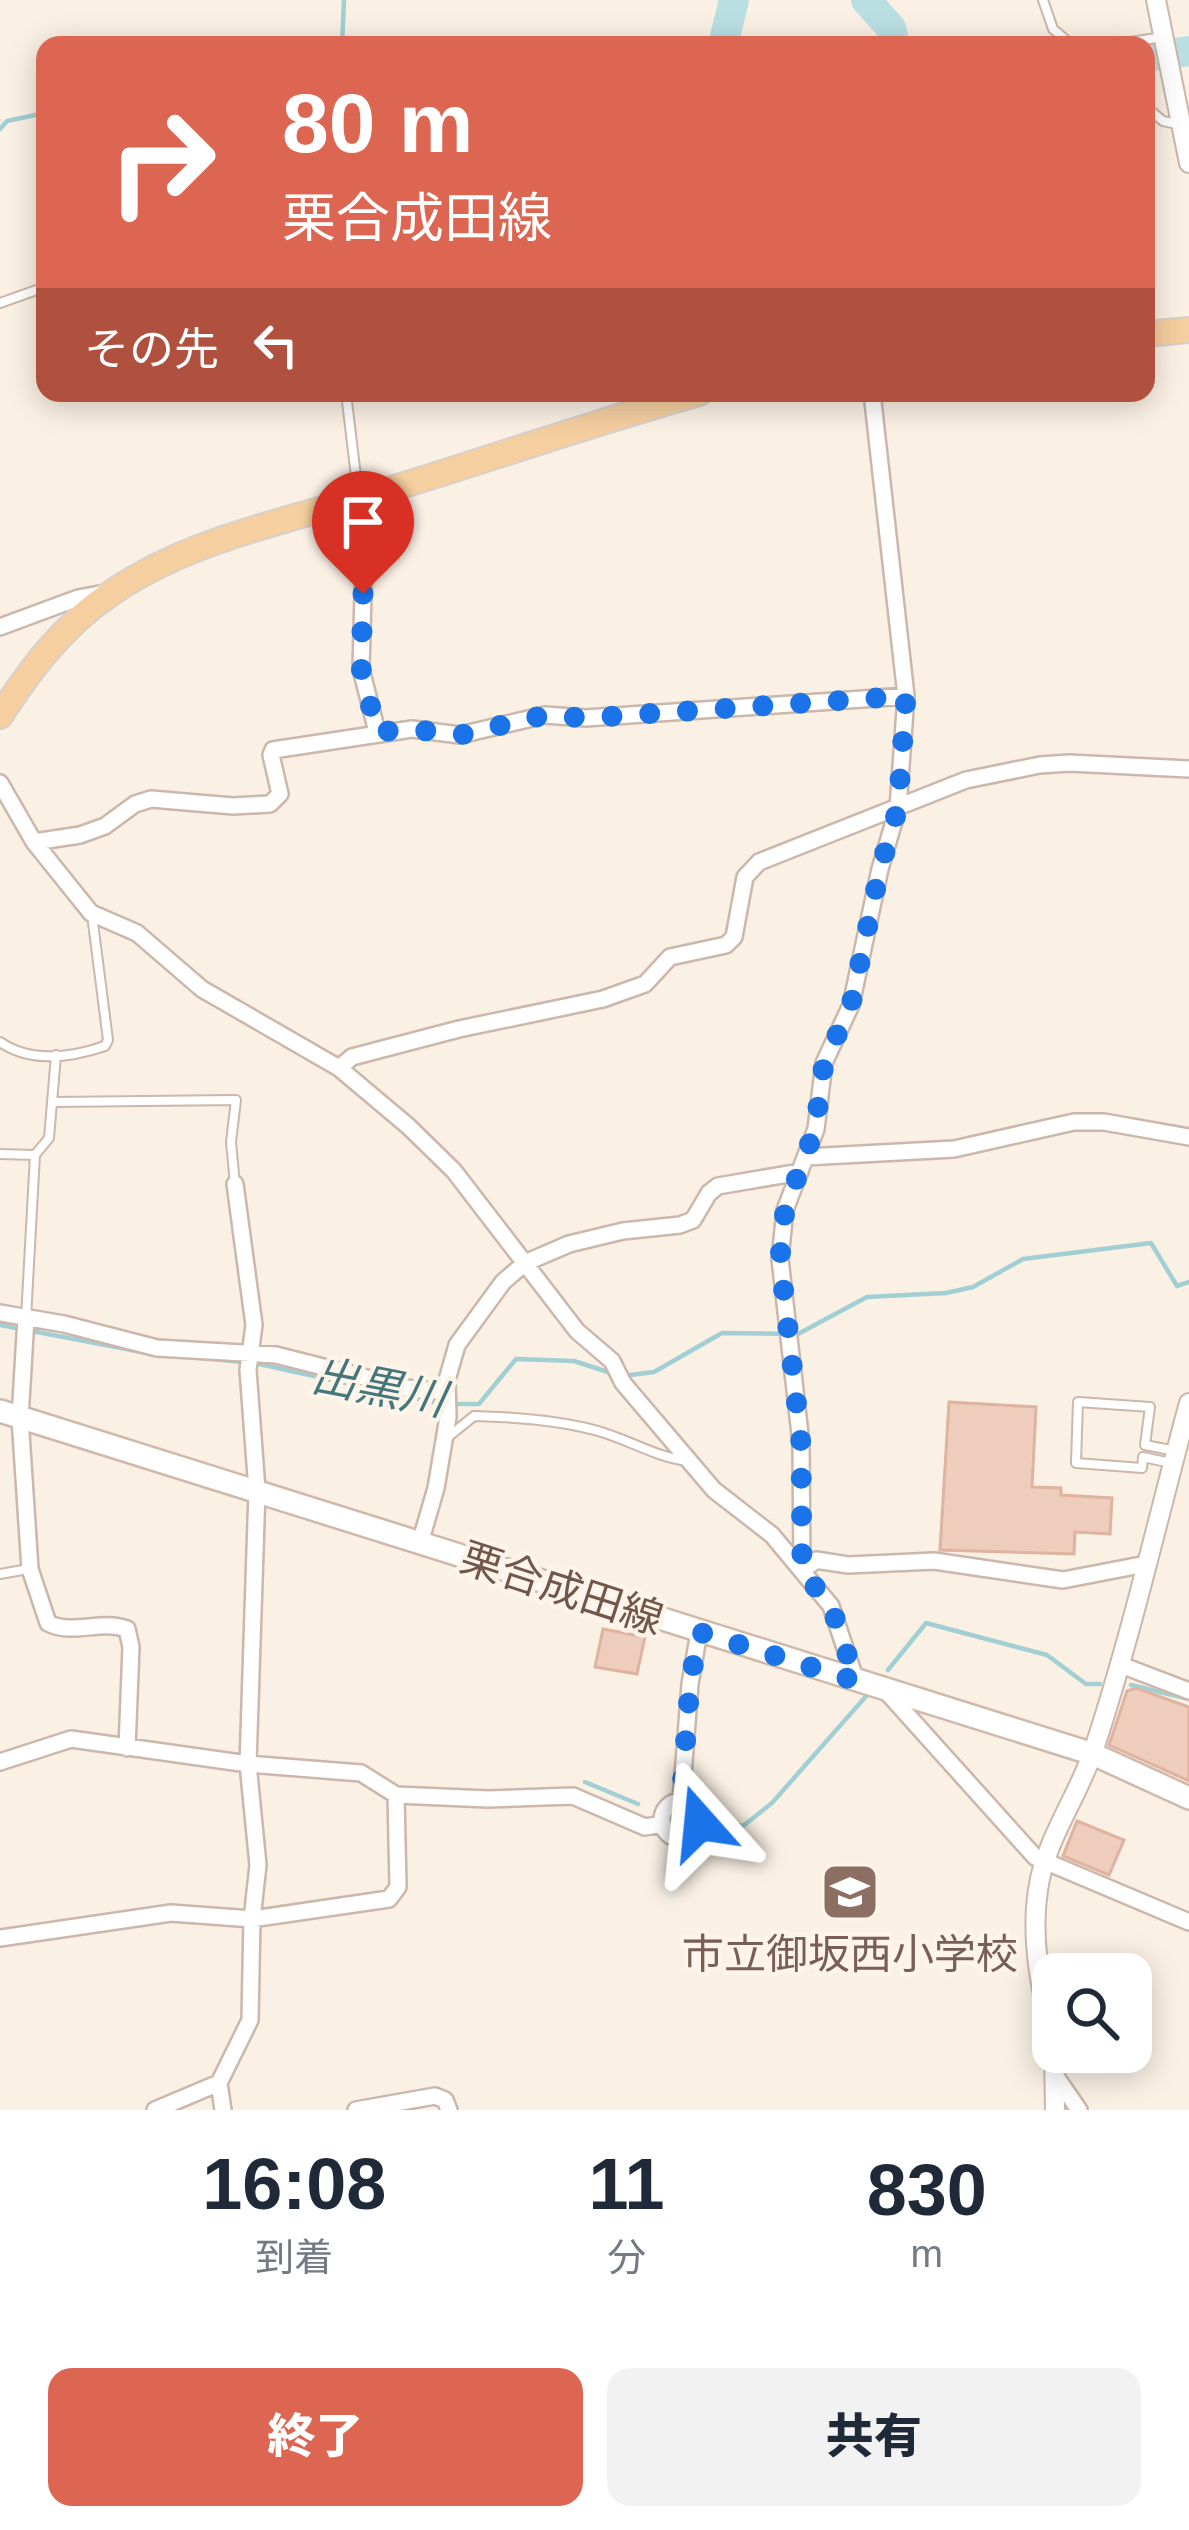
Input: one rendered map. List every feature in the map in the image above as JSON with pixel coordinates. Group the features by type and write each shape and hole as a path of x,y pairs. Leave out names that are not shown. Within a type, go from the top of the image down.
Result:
{"main road":[{"path":"1155,333 1189,330"},
{"path":"0,716 48,647 112,592 196,549 670,402"},
{"name":"栗合成田線","path":"10,1414 1093,1754 1189,1798"}],"street":[{"path":"1156,0 1189,163"},
{"path":"802,1571 801,1443 780,1258 781,1229 815,1129 824,1063 851,1005 898,808 906,696 873,402"},
{"path":"358,499 364,557 361,668 377,732"},
{"path":"0,627 78,598 112,592"},
{"path":"34,842 105,826 134,804 151,799 233,806 270,803 280,794 271,755 274,750 377,732 412,729 460,735 545,715 586,718 906,696"},
{"path":"339,1068 352,1057 603,999 645,984 670,957 726,945 734,937 745,877 759,862 966,780 1040,764 1189,769"},
{"path":"0,783 34,842 91,913 137,933 202,989 339,1068 454,1171 577,1331 613,1363 623,1383 713,1490 772,1535 831,1606 856,1681"},
{"path":"420,1543 444,1442 447,1392 457,1345 503,1282 525,1263 587,1240 680,1225 693,1220 718,1186 803,1165 954,1149 1074,1122 1104,1121 1189,1137"},
{"path":"223,2110 219,2083 250,2020 258,1865 248,1764 257,1490 249,1362 254,1324 235,1184"},
{"path":"0,1313 158,1348 249,1362 276,1355 406,1388 447,1392"},
{"path":"26,1318 10,1414 29,1569 48,1623 61,1630 113,1624 127,1629 131,1646 128,1748"},
{"path":"1038,1953 1038,1886 1093,1754 1121,1666 1189,1402"},
{"path":"802,1571 816,1560 848,1565 910,1560 1063,1580 1146,1564"},
{"path":"681,1801 699,1632"},
{"path":"1121,1666 1189,1691"},
{"path":"885,1690 1035,1857 1189,1922"},
{"path":"0,1762 71,1739 248,1764 361,1774 397,1795 573,1796 645,1827 663,1824"},
{"path":"0,1939 171,1913 252,1919 389,1899 398,1887 397,1795"},
{"path":"681,1801 697,1810 698,1829 681,1839 669,1834 663,1824 667,1808 681,1801"},
{"path":"1055,2110 1056,2073"},
{"path":"1057,2078 1079,2110"},
{"path":"155,2110 219,2083"},
{"path":"356,2110 435,2096 445,2100 449,2110"}],"lane":[{"path":"1043,0 1054,29 1062,36"},
{"path":"1155,38 1165,36"},
{"path":"1155,114 1183,125"},
{"path":"0,304 36,290"},
{"path":"347,402 358,499"},
{"path":"0,1042 21,1056 100,1048 108,1040 91,913"},
{"path":"26,1318 35,1154 49,1138 56,1055"},
{"path":"52,1102 236,1100 231,1142 235,1184"},
{"path":"0,1154 35,1154"},
{"path":"1078,1402 1150,1407 1145,1445 1174,1457 1143,1457 1142,1468 1076,1463 1078,1402"},
{"path":"444,1442 474,1416 497,1417 601,1432 653,1455 690,1462"},
{"path":"0,1574 29,1569"}],"building":[{"path":"949,1402 1036,1407 1032,1487 1061,1488 1061,1495 1112,1498 1110,1534 1075,1532 1074,1554 940,1550"},
{"path":"603,1629 645,1637 637,1674 595,1667"},
{"path":"1136,1688 1189,1707 1189,1781 1109,1745 1127,1691"},
{"path":"1077,1821 1124,1840 1109,1875 1063,1856"}],"waterway":[{"path":"342,36 344,0"},
{"path":"725,36 734,0"},
{"path":"866,0 893,36"},
{"path":"1155,56 1189,51"},
{"path":"0,129 7,121 36,115"},
{"name":"出黒川","path":"622,1376 654,1372 722,1333 798,1334 867,1297 973,1287 1023,1259 1151,1243 1177,1286 1189,1282"},
{"name":"出黒川","path":"0,1325 147,1353"},
{"name":"出黒川","path":"201,1358 243,1362"},
{"name":"出黒川","path":"454,1404 479,1404 516,1359 574,1361 611,1373"},
{"name":"出黒川","path":"254,1363 442,1404"},
{"path":"888,1670 926,1623 1047,1655 1086,1684 1100,1684"},
{"path":"1131,1685 1189,1699"},
{"path":"711,1820 743,1826 772,1803 868,1694"},
{"path":"585,1782 638,1804"}],"place":[{"name":"市立御坂西小学校","path":"850,1892"}],"route":[{"path":"363,594 361,668 377,732 412,729 460,735 545,715 586,718 906,696 898,808 851,1005 824,1063 815,1129 781,1229 780,1258 801,1443 802,1571 831,1606 856,1681 699,1632 681,1801 693,1805 700,1823"}]}
